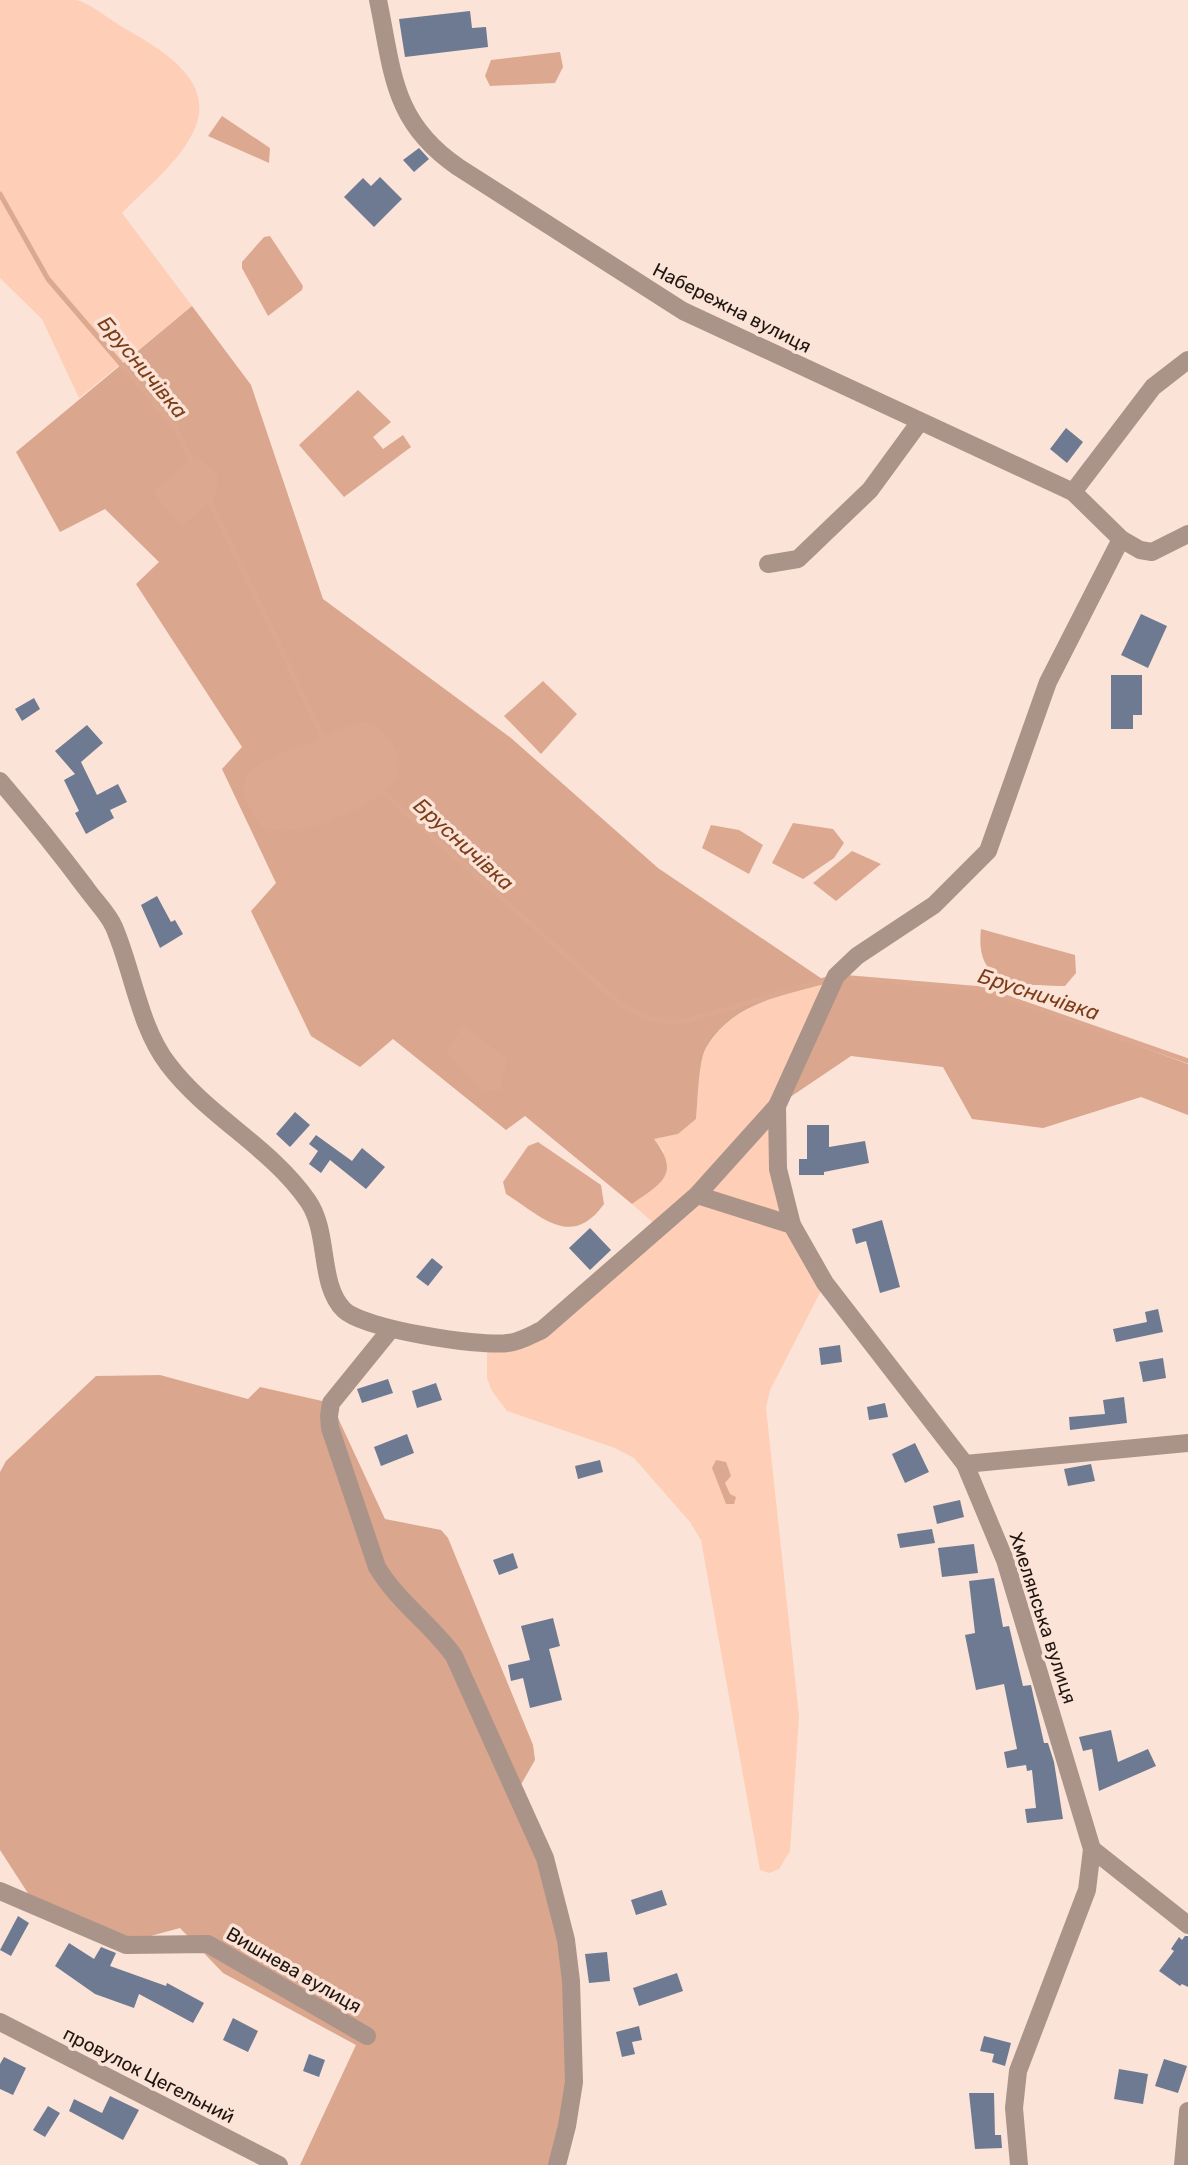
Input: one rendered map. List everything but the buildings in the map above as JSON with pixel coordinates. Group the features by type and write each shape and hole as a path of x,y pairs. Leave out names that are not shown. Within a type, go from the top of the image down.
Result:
{"street":[{"name":"Набережна вулиця","path":"378,0 393,70 408,117 415,130 438,153 684,311 919,423 1073,492"},
{"path":"1188,360 1153,387 1073,492 1121,539 1140,550 1152,552 1188,534"},
{"path":"768,564 798,559 870,490 919,423"},
{"path":"0,781 44,833 113,925 150,1030 167,1063 202,1100 285,1174 310,1204 323,1231 331,1286 344,1309 356,1318 391,1329 487,1345 510,1343 527,1338 542,1329 697,1195 777,1106 836,976 857,956 933,905 988,851 1048,682 1121,539"},
{"name":"Хмелянська вулиця","path":"777,1106 778,1169 792,1225 825,1283 965,1464 1005,1560 1093,1849 1087,1890 1017,2071 1014,2108 1019,2165"},
{"path":"697,1195 792,1225"},
{"path":"391,1329 331,1403 330,1428 377,1567 388,1585 442,1640 454,1656 551,1880 566,1940 574,2060 572,2102 557,2165"},
{"path":"965,1464 1188,1443"},
{"path":"1093,1849 1188,1925"},
{"name":"Вишнева вулиця","path":"0,1891 126,1945 208,1944 367,2036"},
{"name":"провулок Цегельний","path":"0,2022 279,2165"},
{"path":"1183,2165 1188,2111"}],"shaded area":[{"path":"0,0 75,0 85,3 163,52 189,78 197,93 199,109 189,140 172,163 122,213 192,306 79,398 42,319 0,278"},
{"path":"560,52 563,67 555,83 490,86 485,76 491,60"},
{"path":"222,116 270,148 269,163 208,136"},
{"path":"270,236 303,286 302,290 268,316 242,268 242,262 264,237"},
{"path":"192,306 251,385 323,599 511,738 658,868 828,983 759,1004 729,1021 717,1033 703,1054 696,1119 678,1134 654,1139 662,1151 667,1169 664,1177 652,1190 632,1204 525,1116 506,1130 393,1039 360,1067 311,1036 251,911 276,883 222,769 242,747 136,584 159,562 105,509 60,532 16,452"},
{"path":"358,390 391,422 373,437 383,449 403,435 411,447 344,497 299,445"},
{"path":"196,456 218,475 216,496 181,527 153,492"},
{"path":"543,681 577,714 541,754 504,716"},
{"path":"362,722 380,728 394,747 400,767 394,782 384,792 351,812 311,827 275,831 262,827 244,795 244,783 248,773 269,759"},
{"path":"793,823 833,829 844,843 834,858 803,879 772,863"},
{"path":"711,825 739,830 763,845 749,874 702,848"},
{"path":"852,851 881,864 836,901 813,883"},
{"path":"981,929 1075,955 1076,973 1065,986 1033,985 1004,979 993,973 985,963 981,948"},
{"path":"836,976 983,989 1188,1064 1188,1115 1141,1097 1043,1128 972,1119 943,1067 851,1056 777,1106"},
{"path":"828,983 777,1106 778,1169 825,1283 770,1390 766,1408 799,1716 790,1851 779,1869 769,1873 760,1870 701,1540 690,1522 634,1458 615,1448 507,1411 492,1391 487,1378 487,1345 527,1338 658,1227 632,1204 651,1191 664,1151 654,1139 678,1134 696,1119 701,1063 706,1049 717,1033 729,1021 759,1004"},
{"path":"464,1024 507,1060 500,1090 482,1091 446,1052"},
{"path":"538,1142 601,1185 604,1204 592,1218 580,1225 568,1227 556,1224 506,1194 503,1182 528,1146"},
{"path":"160,1375 248,1399 260,1387 331,1403 385,1519 441,1530 448,1538 533,1745 535,1760 515,1795 558,1902 574,2060 557,2165 300,2165 356,2045 223,1973 180,1928 132,1941 33,1901 0,1850 0,1472 6,1461 96,1376"},
{"path":"716,1460 726,1462 731,1476 725,1483 730,1494 736,1497 734,1504 726,1504 712,1468"}],"waterway":[{"name":"Брусничівка","path":"0,194 48,279 175,427 194,467"},
{"name":"Брусничівка","path":"207,495 325,741"},
{"name":"Брусничівка","path":"377,787 623,1006 637,1013 658,1020 682,1022 831,978"},
{"name":"Брусничівка","path":"840,977 983,989 1188,1061"}]}
